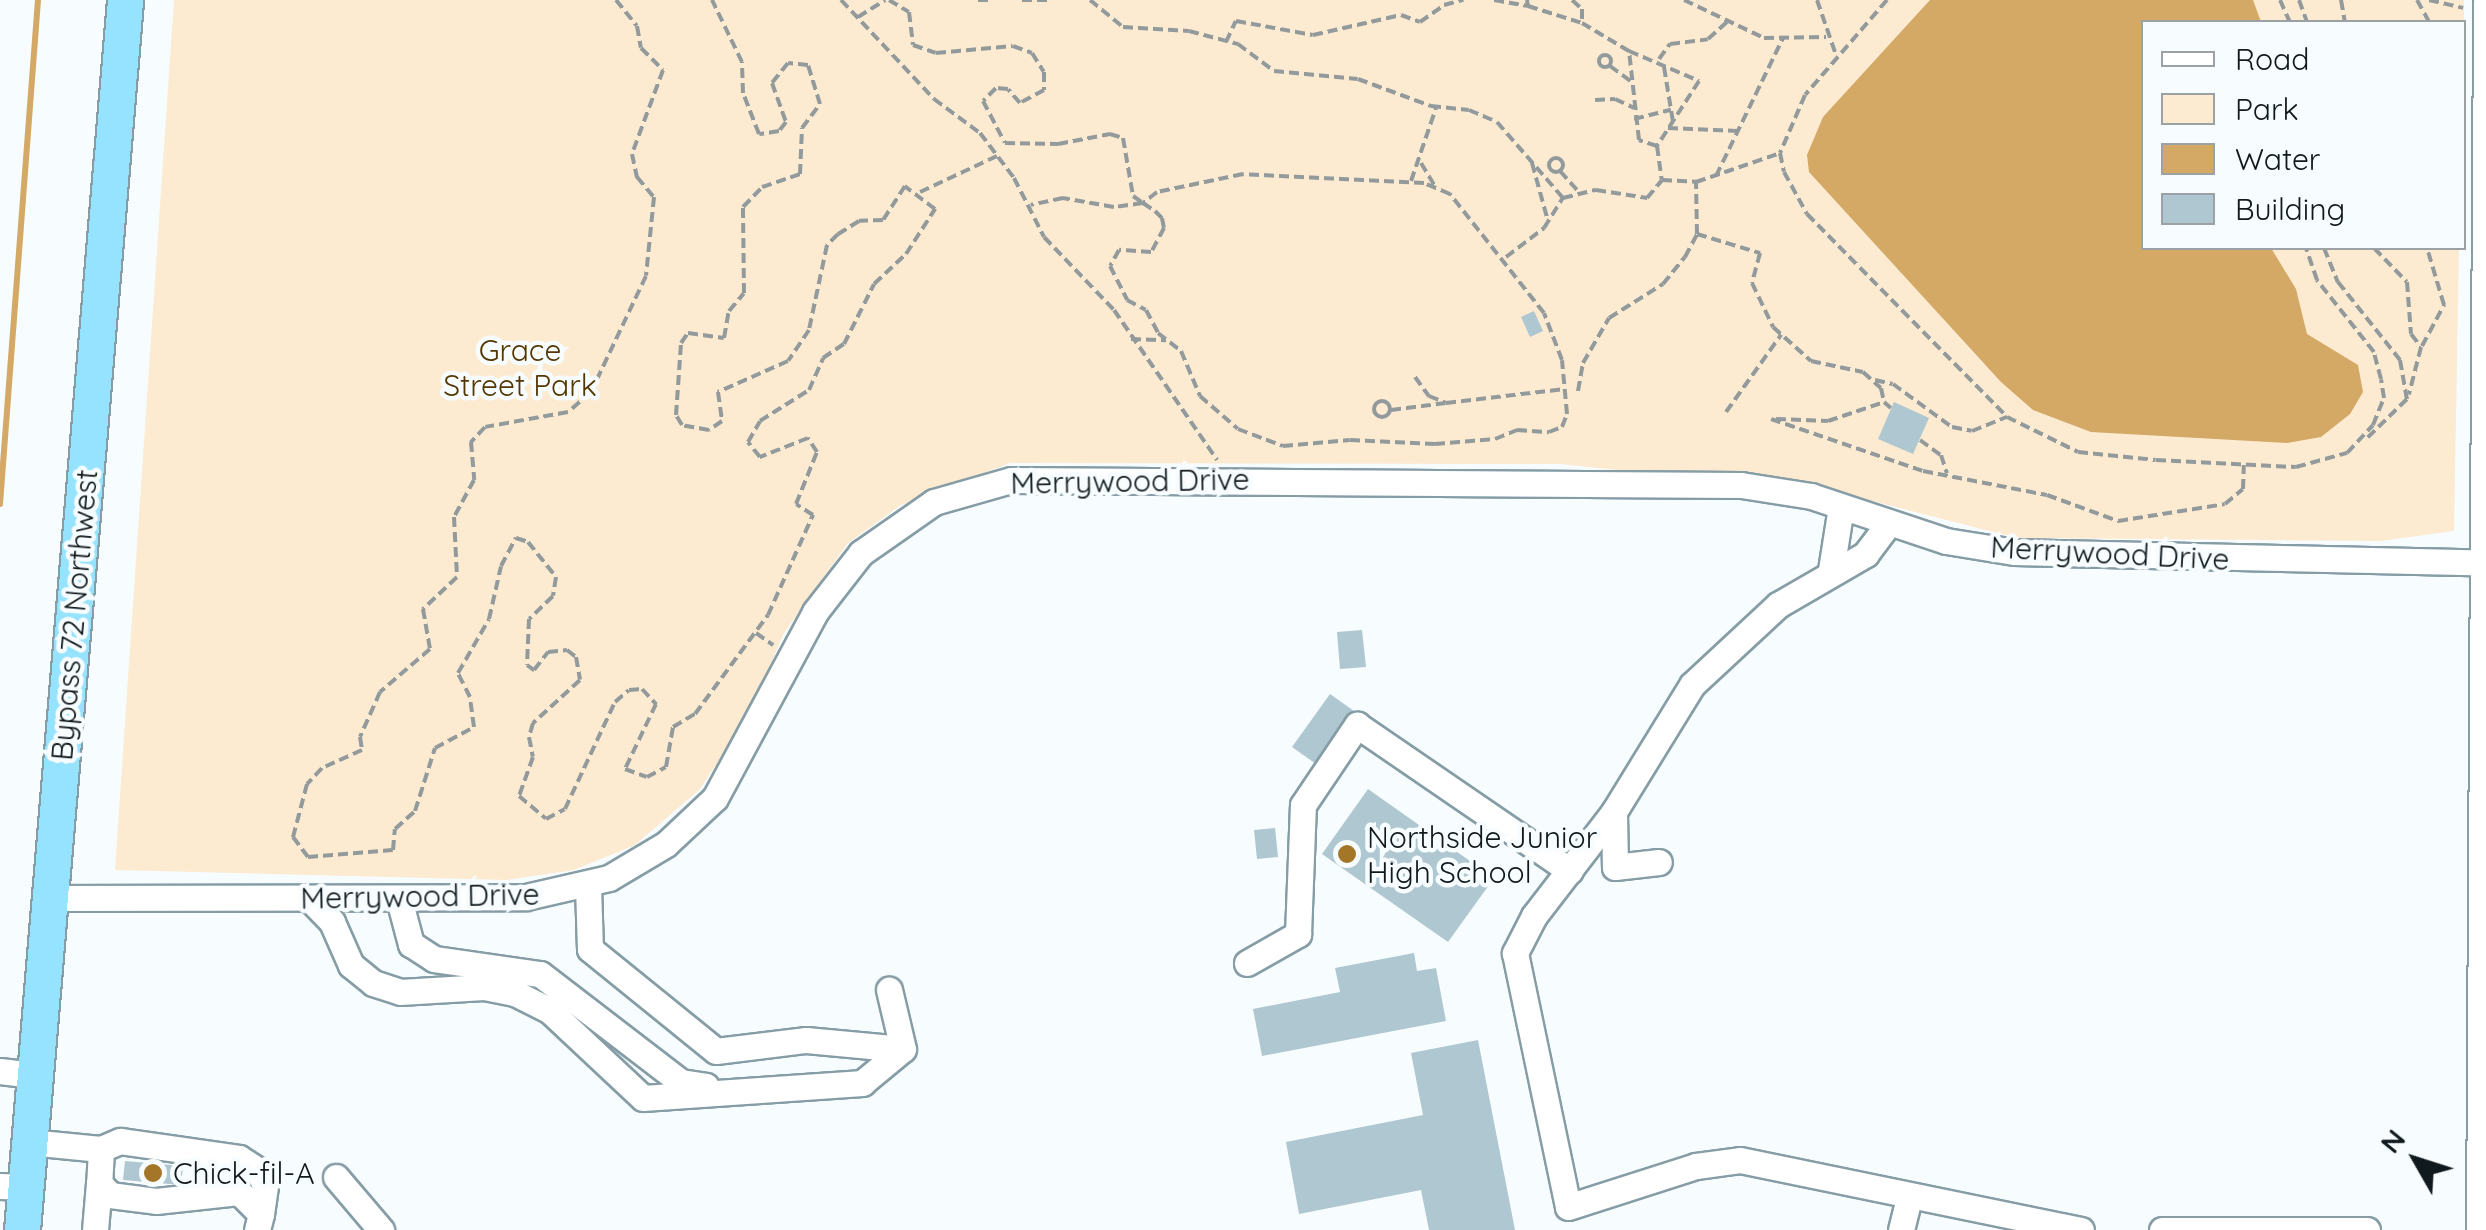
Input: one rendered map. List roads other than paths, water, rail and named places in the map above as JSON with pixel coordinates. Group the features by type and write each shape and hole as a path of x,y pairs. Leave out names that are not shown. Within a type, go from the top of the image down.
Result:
{"highway":[{"name":"Bypass 72 Northwest","path":"22,1230 13,1187 29,1142 18,1073 52,898 126,0"}],"street":[{"path":"2477,5 2482,563 2478,1230"},
{"name":"Merrywood Drive","path":"52,898 526,897 588,886 666,844 714,798 822,601 861,554 915,512 970,488 1011,480 1741,485 1841,507 1946,541 2070,557 2482,563"},
{"path":"1832,570 1841,507"},
{"path":"1889,523 1866,554 1832,570 1734,639 1692,685 1614,812 1514,954 1568,1207 1663,1175 1740,1160 1909,1198 2081,1230"},
{"path":"1247,963 1298,934 1304,805 1357,725 1570,871"},
{"path":"1614,812 1616,867 1659,862"},
{"path":"588,886 590,949 716,1051 806,1040 903,1050"},
{"path":"309,898 332,922 351,965 373,983 400,992 484,987 526,998 550,1011 642,1098 862,1083 903,1050"},
{"path":"398,899 411,944 434,959 540,974 680,1082 749,1092"},
{"path":"889,990 903,1050"},
{"path":"29,1142 102,1149 120,1141 239,1158 259,1172 265,1186 259,1222"},
{"path":"94,1230 102,1149"},
{"path":"336,1178 381,1230"},
{"path":"98,1183 110,1195 156,1202 239,1192 259,1222"},
{"path":"1901,1230 1909,1198"},
{"path":"2162,1230 2367,1230"}],"water":[{"path":"1930,0 2253,0 2260,20 2141,20 2141,250 2272,250 2296,289 2307,334 2358,365 2363,392 2350,414 2321,437 2287,443 2091,432 2033,410 2001,382 1809,172 1807,155 1823,117"}],"waterway":[{"path":"0,504 38,0"}],"place":[{"name":"Northside Junior High School","path":"1347,854"},
{"name":"Chick-fil-A","path":"153,1173"}],"park label":[{"name":"Grace Street Park","path":"520,367"}]}
